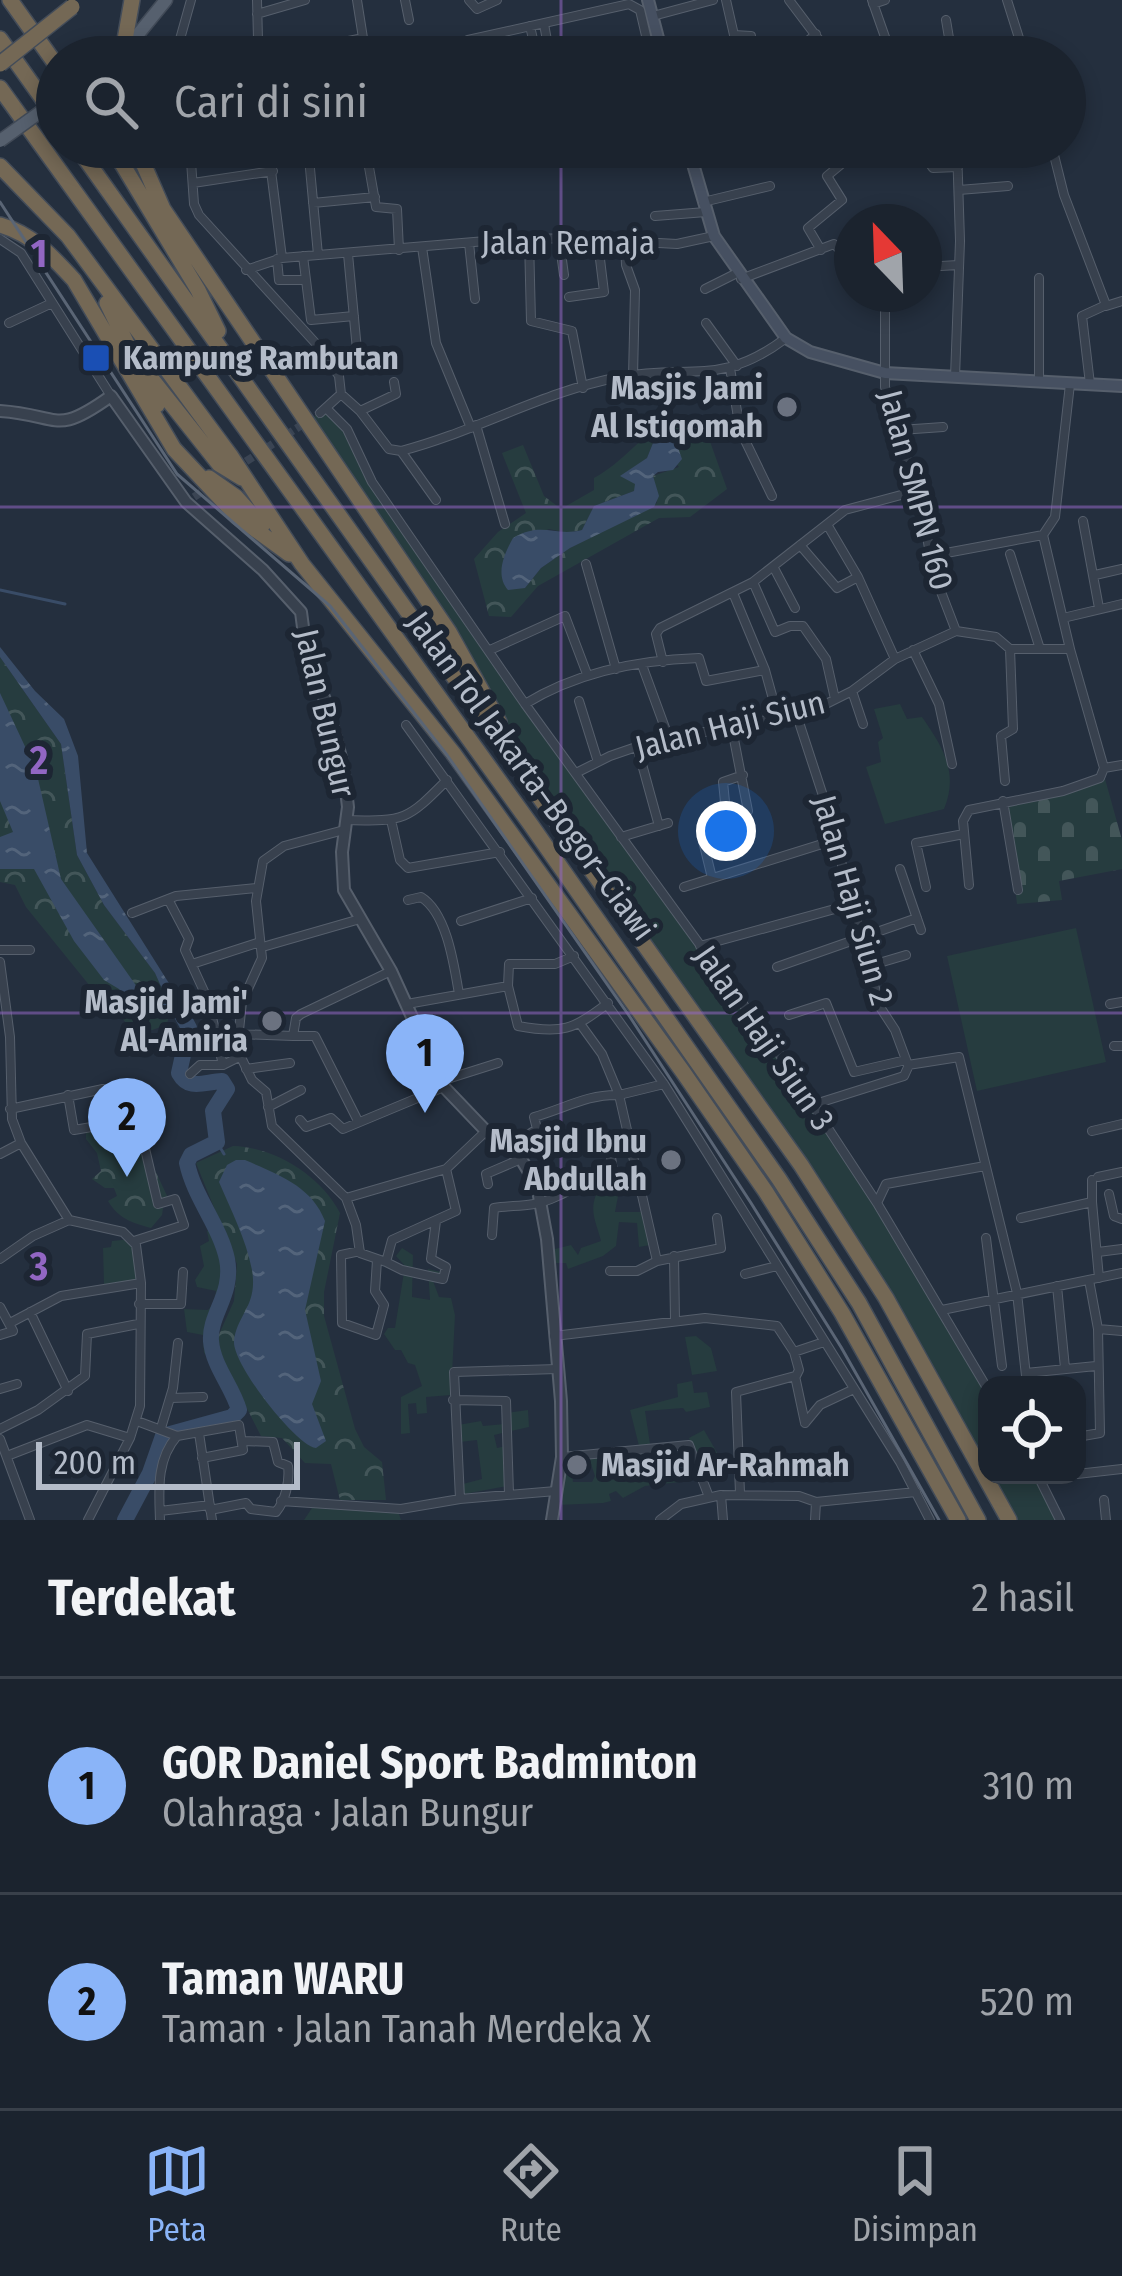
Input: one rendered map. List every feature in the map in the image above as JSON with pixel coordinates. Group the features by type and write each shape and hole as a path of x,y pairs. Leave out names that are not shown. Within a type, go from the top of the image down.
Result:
{"highway":[{"path":"10,0 36,37"},
{"path":"126,36 132,0"},
{"path":"0,64 75,4"},
{"path":"0,40 36,90"},
{"name":"Jalan Tol Jakarta–Bogor–Ciawi","path":"0,88 36,138"},
{"path":"0,166 47,210 219,439 302,564 453,754 754,1175 885,1384 958,1520"},
{"name":"Jalan Tol Jakarta–Bogor–Ciawi","path":"58,168 517,805 779,1179 859,1303 979,1520"},
{"name":"Jalan Tol Jakarta–Bogor–Ciawi","path":"92,168 801,1165 886,1298 1009,1520"},
{"path":"125,168 198,290 238,372"},
{"path":"145,168 163,209 449,632 538,790"},
{"path":"0,225 40,244 74,280 153,420 193,472 238,517 302,564"},
{"path":"90,267 163,418 205,475 291,548"},
{"path":"128,346 219,464 244,480"}],"main road":[{"path":"136,36 166,0"},
{"path":"648,0 655,36"},
{"path":"0,141 36,115"},
{"path":"694,168 714,236 739,276 787,338 829,360 885,373 1122,386"}],"street":[{"path":"181,36 191,0"},
{"path":"257,0 259,36"},
{"path":"257,14 305,0"},
{"path":"357,0 363,36"},
{"path":"405,0 409,20"},
{"path":"469,0 477,9 497,0"},
{"path":"653,16 713,0"},
{"path":"726,0 733,34 752,36"},
{"path":"789,0 814,36"},
{"path":"884,0 873,2 885,36"},
{"path":"1007,0 1018,36"},
{"path":"486,36 628,4 636,6 649,36"},
{"path":"946,20 949,36"},
{"path":"544,24 546,36"},
{"path":"530,26 532,36"},
{"path":"192,168 199,215 320,348 339,376 341,394 389,448 401,451 583,388 633,376 734,367 759,359 787,338"},
{"path":"272,168 279,280 304,280"},
{"path":"310,168 318,255"},
{"path":"369,168 376,208 397,208 399,250"},
{"path":"821,250 808,228 841,202 827,176 835,168"},
{"path":"955,377 958,168"},
{"path":"1057,168 1106,306"},
{"path":"193,183 273,171"},
{"path":"655,216 705,207 770,186"},
{"path":"958,190 1008,186"},
{"path":"313,203 375,197"},
{"name":"Jalan Remaja","path":"246,270 303,256 469,243 564,238 677,244 714,236"},
{"name":"Jalan Bungur","path":"0,238 20,251 111,396 190,499 276,582 301,613 306,650 344,765 347,825 341,876 442,1084 486,1131 521,1159 542,1202 562,1457 552,1520"},
{"path":"564,238 564,275"},
{"path":"564,238 569,247 599,251 604,292 569,297"},
{"path":"529,239 531,321 572,331 583,388"},
{"path":"625,242 626,265 635,290 633,376"},
{"path":"469,243 475,299"},
{"path":"705,290 834,245"},
{"path":"422,248 436,343 474,426 505,524"},
{"path":"348,254 357,350"},
{"path":"303,256 311,320 354,316"},
{"path":"942,266 958,265"},
{"path":"1039,278 1039,381"},
{"path":"1090,385 1082,316 1122,301"},
{"path":"9,323 52,303"},
{"name":"Jalan SMPN 160","path":"885,312 888,398 930,556 956,631 991,636 1010,649 1070,649"},
{"path":"706,323 734,367 740,430 772,496"},
{"path":"360,411 397,393 394,382"},
{"path":"930,556 1043,535 1055,517 1070,384"},
{"path":"341,394 323,410 347,429 372,482 576,773"},
{"path":"0,411 61,424 111,396"},
{"path":"900,430 943,427"},
{"path":"401,451 436,500"},
{"path":"663,662 656,634 660,628 753,582 845,510 916,491"},
{"path":"1084,521 1099,608"},
{"path":"828,526 858,577 895,659"},
{"path":"969,885 963,821 969,810 1093,782 1104,768 1043,535"},
{"path":"800,545 837,588 858,577"},
{"path":"1010,554 1040,649"},
{"path":"586,564 616,669"},
{"path":"774,568 795,608"},
{"path":"1095,575 1122,569"},
{"path":"753,582 775,632 803,626 826,659 835,700"},
{"path":"733,593 765,670 778,717"},
{"path":"1063,618 1122,604"},
{"path":"490,650 566,616 587,674"},
{"name":"Jalan Haji Siun","path":"576,773 668,736 732,728 835,700 895,659 956,631"},
{"path":"1005,781 1001,736 1013,729 1010,649"},
{"path":"913,650 939,704 952,764"},
{"path":"525,704 587,674 663,662 699,658 706,681 765,670"},
{"path":"642,665 668,736"},
{"path":"853,692 863,724"},
{"path":"579,701 598,762"},
{"name":"Jalan Haji Siun 2","path":"796,713 880,1007 907,1062"},
{"path":"406,725 664,1084 930,1520"},
{"path":"732,728 748,811"},
{"path":"621,837 663,825 637,746"},
{"path":"1104,768 1122,765"},
{"name":"Jalan Haji Siun 3","path":"576,773 812,1105 980,1376"},
{"path":"728,832 723,782 743,775"},
{"path":"360,1251 346,1198 272,1126 266,1093 238,1057 242,1002 260,965 258,872 271,854 347,825 416,813 447,780"},
{"path":"1003,801 1018,890"},
{"path":"391,820 400,860 408,868 500,852"},
{"path":"926,887 916,843 964,834"},
{"path":"684,886 835,840"},
{"path":"703,841 712,878"},
{"path":"900,869 921,930"},
{"path":"132,914 168,899 257,888"},
{"path":"408,900 421,897 431,903 453,959 460,994"},
{"path":"461,921 532,898"},
{"path":"168,899 189,939 184,948 208,1000 223,1065"},
{"path":"700,946 853,904"},
{"path":"777,967 917,918"},
{"path":"192,964 360,919"},
{"path":"0,950 30,950"},
{"path":"869,966 906,955"},
{"path":"574,956 558,963 509,964 508,986 518,1026 554,1030 580,1025 608,1003"},
{"path":"0,962 10,1109 21,1143 69,1220"},
{"path":"293,1036 301,1014 391,971"},
{"path":"405,1005 508,986"},
{"path":"1110,1004 1122,1002"},
{"path":"789,1015 826,1003 854,1072 959,1058 1017,1293 1026,1376"},
{"path":"580,1025 602,1054 619,1095 657,1261"},
{"path":"237,1034 315,1036 358,1121"},
{"path":"190,1074 200,1065 223,1065 238,1057"},
{"path":"812,1105 904,1076 907,1062"},
{"path":"246,1070 290,1063"},
{"path":"300,1120 306,1127 331,1118 343,1129 498,1064"},
{"path":"509,1147 537,1129 534,1117 564,1110 576,1100 664,1084"},
{"path":"10,1109 103,1089"},
{"path":"268,1107 301,1090"},
{"path":"68,1095 74,1130 136,1118 158,1204 175,1199 184,1225 134,1241"},
{"path":"1092,1131 1122,1124"},
{"path":"346,1198 446,1169 486,1131"},
{"path":"614,1178 609,1143 627,1138"},
{"path":"0,1154 21,1143"},
{"path":"488,1184 486,1174 521,1159"},
{"path":"877,1203 886,1184 985,1166"},
{"path":"436,1221 431,1259 446,1266 443,1279 402,1270 381,1261 360,1251 341,1255 342,1323 376,1335 384,1305 376,1292 381,1261 392,1240 455,1211 446,1169"},
{"path":"1086,1435 1100,1433 1095,1178 1122,1172"},
{"path":"492,1235 494,1208 542,1202 583,1181 637,1174"},
{"path":"1108,1194 1114,1216 1122,1219"},
{"path":"1021,1218 1092,1202"},
{"path":"610,1271 637,1271 674,1256 723,1247 718,1218"},
{"path":"0,1241 4,1255 69,1220 123,1232 134,1241 141,1283 136,1421 88,1520"},
{"path":"986,1238 1002,1366"},
{"path":"1098,1252 1122,1249"},
{"path":"674,1256 675,1320"},
{"path":"745,1274 777,1266"},
{"path":"140,1304 181,1304 183,1272"},
{"path":"942,1310 1122,1274"},
{"path":"10,1323 61,1296 141,1283"},
{"path":"1057,1286 1064,1368"},
{"path":"0,1306 13,1333 3,1335"},
{"path":"30,1312 68,1390"},
{"path":"554,1336 705,1318 777,1326 794,1352 799,1374 736,1392 740,1493"},
{"path":"0,1429 85,1376 88,1334 138,1324"},
{"path":"1098,1329 1122,1331"},
{"path":"794,1352 824,1342"},
{"path":"178,1343 160,1474 160,1516 211,1512 246,1503 253,1520"},
{"path":"1026,1372 1097,1366"},
{"path":"460,1499 454,1372 557,1369"},
{"path":"795,1376 805,1423 820,1406 854,1389"},
{"path":"0,1389 17,1384"},
{"path":"171,1398 203,1397"},
{"path":"453,1400 506,1401 509,1494"},
{"path":"136,1421 169,1434 238,1424 243,1450 202,1458"},
{"path":"7,1456 87,1425 130,1438"},
{"path":"199,1432 211,1512"},
{"path":"0,1439 30,1520"},
{"path":"243,1441 273,1442 278,1463 289,1468 279,1512 251,1509"},
{"path":"562,1457 689,1445 709,1497"},
{"path":"1086,1474 1122,1469"},
{"path":"1041,1484 1060,1520"},
{"path":"281,1501 401,1509 556,1491"},
{"path":"660,1520 676,1506 721,1495 799,1496 816,1502 916,1492"},
{"path":"721,1495 723,1520"},
{"path":"1105,1500 1106,1520"},
{"path":"815,1520 816,1502"},
{"path":"401,1509 403,1520"}],"green space":[{"path":"326,408 340,417 372,483 862,1180 980,1376 978,1464 886,1298 538,791 449,632 305,423"},
{"path":"671,418 708,436 727,489 690,517 659,518 538,586 511,617 489,616 474,559 498,532 526,513 502,453 523,445 544,496 561,509 594,490 594,478","holes":["655,438 679,467 653,476 657,503 570,548 541,568 525,588 506,557 509,546 549,529 582,530 594,506 634,491 636,485 626,473 647,458"]},
{"path":"0,657 61,744 77,855 104,905 155,973 163,991 163,1007 171,1010 167,1023 157,1028 140,1031 127,1024 112,999 94,991 26,907 15,885 0,882"},
{"path":"900,704 907,719 922,717 936,739 950,784 944,809 885,824 866,767 881,762 878,742 883,738 874,709"},
{"path":"1105,779 1122,840 1122,869 1059,881 1062,900 1017,904 1006,807 1074,792"},
{"path":"1076,928 1106,1062 977,1091 947,956"},
{"path":"105,1128 112,1143 145,1149 169,1200 164,1201 162,1215 151,1228 121,1216 108,1201 117,1196 114,1188 92,1179 101,1171 86,1130"},
{"path":"233,1146 265,1152 295,1166 321,1187 340,1213 324,1292 324,1316 355,1429 364,1447 382,1462 386,1500 340,1500 331,1464 305,1463 282,1438 261,1436 223,1361 217,1339 234,1301 237,1264 196,1163"},
{"path":"619,1191 615,1212 643,1212 650,1245 639,1247 637,1223 619,1222 616,1246 603,1256 568,1269 566,1263 555,1263 555,1249 571,1245 578,1255 581,1248 601,1241 593,1213 596,1195"},
{"path":"213,1230 225,1268 209,1331 210,1358 204,1353 203,1335 187,1332 184,1309 208,1310 214,1303 216,1291 197,1287 195,1280 204,1266 200,1246 209,1241 207,1231"},
{"path":"132,1239 138,1281 104,1285 103,1248 111,1247 112,1241"},
{"path":"402,1248 413,1255 412,1297 430,1300 428,1269 441,1272 444,1277 433,1281 439,1297 451,1298 455,1315 451,1395 426,1397 427,1413 417,1414 416,1403 408,1404 410,1433 401,1434 401,1397 422,1386 415,1365 384,1334 395,1328 405,1266 396,1256"},
{"path":"696,1336 711,1348 717,1371 692,1375 685,1337"},
{"path":"692,1381 694,1393 707,1392 710,1407 645,1411 650,1444 639,1446 630,1410 678,1397 677,1384"},
{"path":"528,1410 529,1427 494,1435 497,1448 510,1445 512,1485 464,1494 463,1484 482,1479 477,1440 460,1442 458,1425 505,1424 506,1413"},
{"path":"704,1430 719,1456 699,1466 689,1438"},
{"path":"675,1450 680,1482 645,1486 623,1498 616,1491 609,1494 611,1501 603,1503 558,1505 561,1474 572,1473 573,1482 592,1482 595,1476 589,1458"},
{"path":"989,1484 1042,1484 1060,1520 1009,1520"},
{"path":"312,1508 398,1511 401,1520 304,1520"}],"water":[{"path":"661,434 677,445 682,459 673,470 653,476 659,496 654,507 570,548 541,568 525,588 508,590 501,571 513,538 540,530 582,530 594,506 634,491 635,484 620,476 647,458"},
{"path":"0,647 64,719 78,756 87,853 187,1012 163,1007 163,991 155,973 104,905 77,855 61,744 0,657"},
{"path":"0,693 36,770 61,879 142,994 151,993 154,1009 143,1015 130,1008 119,989 104,980 74,941 34,869 0,869 0,837 13,832 0,801"},
{"path":"236,1160 292,1183 312,1199 325,1221 305,1310 321,1381 312,1404 326,1441 316,1448 281,1420 236,1352 236,1332 252,1292 252,1270 219,1182 227,1165"}],"waterway":[{"path":"0,590 65,604"},
{"path":"125,1520 163,1436 232,1417 239,1410 211,1341 227,1283 227,1259 187,1163 191,1155 217,1142 213,1111 227,1089 222,1081 192,1084 179,1073 189,1028 170,993"},
{"path":"217,1142 224,1154"}],"tunnel":[{"path":"236,468 320,413"},
{"path":"194,497 209,487"}],"tram line":[{"path":"0,202 177,474 330,606 447,755 630,1017 751,1203 841,1347 939,1520"}],"place":[{"name":"Kampung Rambutan","path":"96,358"},
{"name":"Masjis Jami Al Istiqomah","path":"787,407"},
{"name":"Masjid Jami' Al-Amiria","path":"272,1021"},
{"name":"GOR Daniel Sport Badminton","path":"425,1113"},
{"name":"Masjid Ibnu Abdullah","path":"671,1160"},
{"name":"Taman WARU","path":"127,1177"},
{"name":"Masjid Ar-Rahmah","path":"577,1465"}]}
